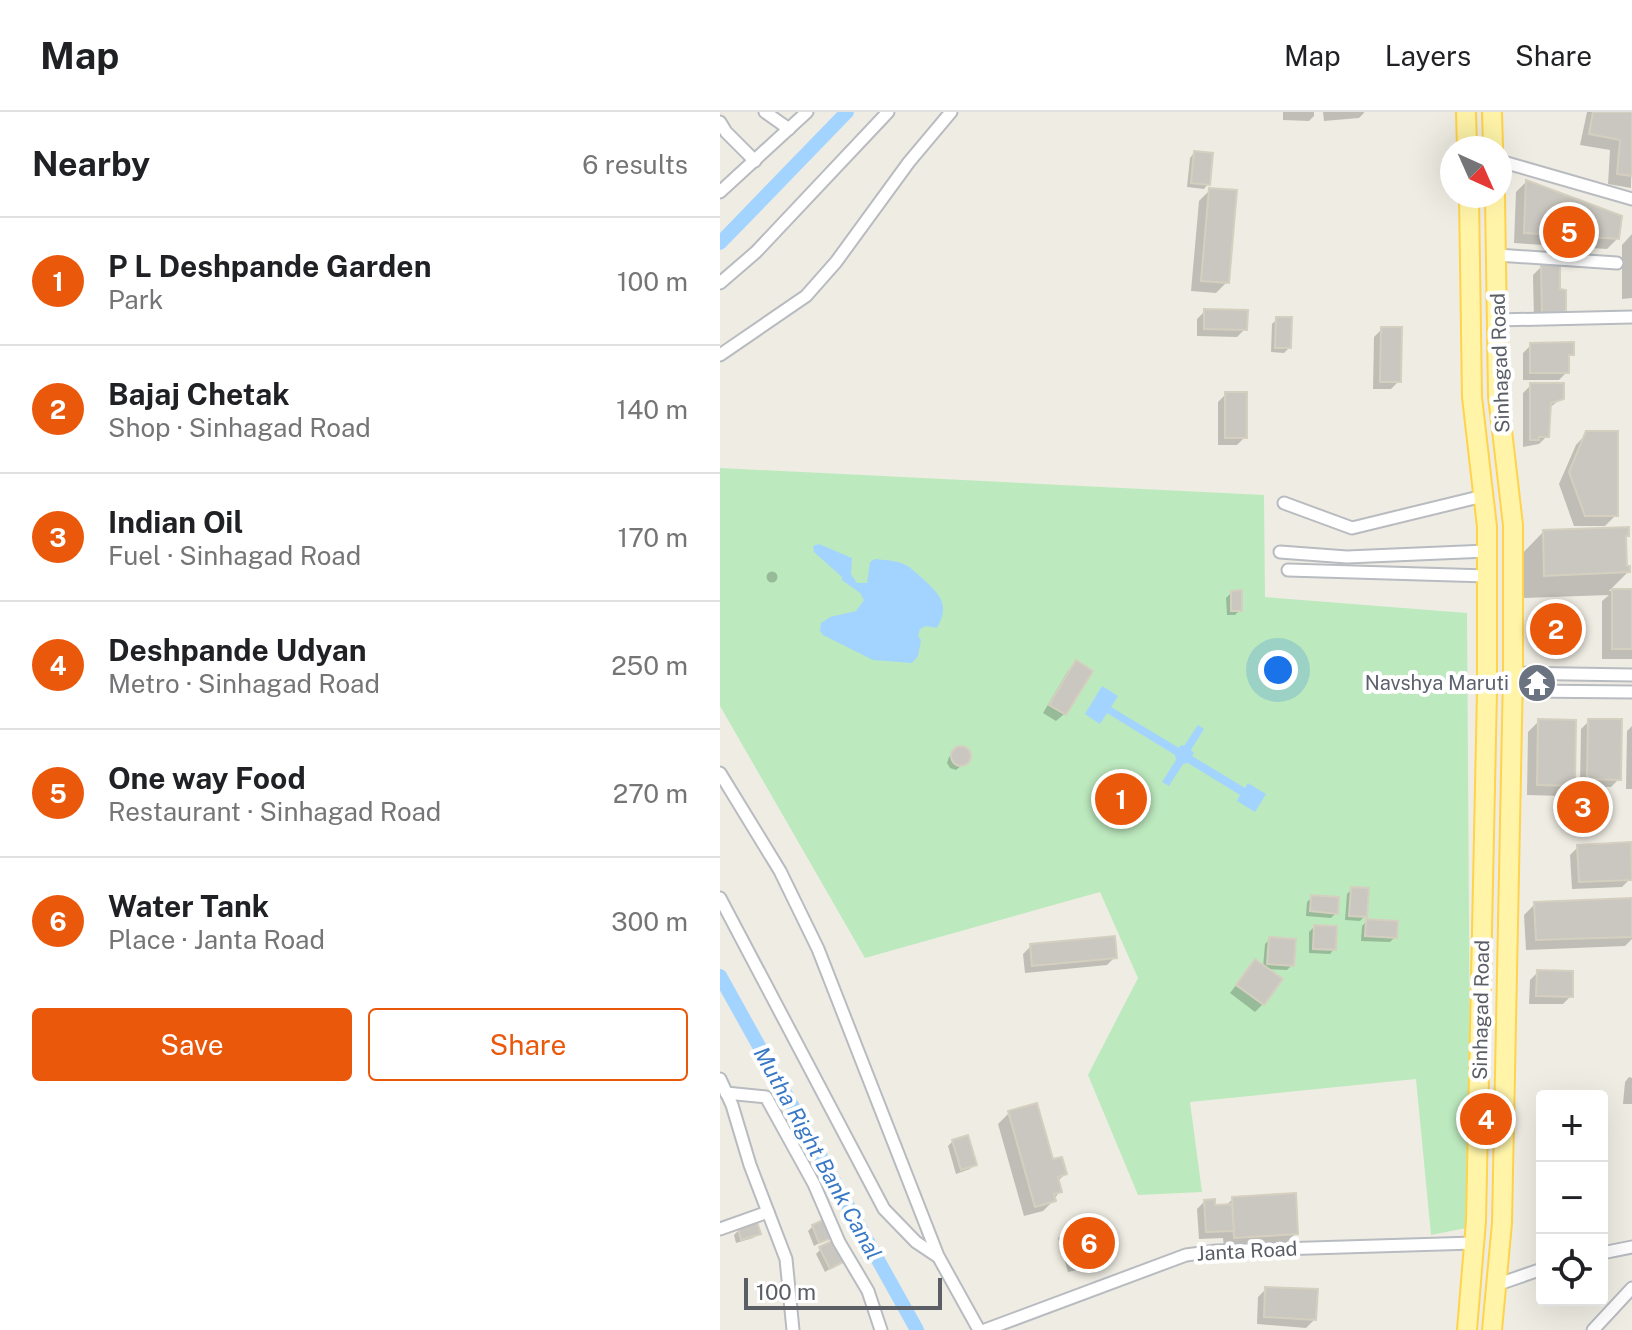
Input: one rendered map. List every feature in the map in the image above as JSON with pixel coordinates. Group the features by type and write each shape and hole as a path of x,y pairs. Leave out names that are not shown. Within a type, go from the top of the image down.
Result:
{"main road":[{"path":"1466,112 1467,136"},
{"path":"1492,112 1493,136"},
{"name":"Sinhagad Road","path":"1467,1330 1474,1243 1487,681 1487,527 1472,397 1469,208"},
{"name":"Sinhagad Road","path":"1492,1330 1502,1212 1513,682 1513,525 1498,396 1495,208"},
{"path":"1487,681 1513,682"}],"street":[{"path":"765,112 789,129"},
{"path":"720,192 807,112"},
{"path":"720,283 756,252 888,112"},
{"path":"720,355 806,296 836,262 909,162 951,112"},
{"path":"720,122 755,161"},
{"path":"1512,164 1632,199"},
{"path":"1497,255 1617,263"},
{"path":"1497,320 1632,317"},
{"path":"1284,503 1352,528 1483,496"},
{"path":"1280,552 1347,557 1487,551"},
{"path":"1288,570 1487,576"},
{"path":"1513,682 1632,675"},
{"path":"1513,682 1632,692"},
{"path":"720,773 780,871 818,949 938,1256 982,1330"},
{"path":"720,898 884,1209 916,1242 938,1256"},
{"path":"720,1079 786,1259 793,1330"},
{"path":"726,1093 766,1097 814,1184 839,1242 868,1291 881,1330"},
{"path":"720,1229 768,1212"},
{"name":"Janta Road","path":"982,1330 1186,1255 1216,1251 1474,1243"},
{"path":"1608,1252 1632,1247"},
{"path":"1496,1285 1536,1271"},
{"path":"1593,1330 1632,1288"}],"green space":[{"path":"720,468 1264,495 1265,597 1467,613 1471,1227 1431,1235 1416,1079 1190,1102 1202,1192 1138,1195 1088,1075 1138,978 1100,892 865,958 720,706"}],"water":[{"path":"819,544 852,558 851,574 857,583 867,583 870,562 875,559 891,561 910,567 938,595 943,606 941,620 937,628 926,626 920,629 918,656 912,663 873,660 823,635 821,623 830,617 856,611 864,600 814,552 813,546"},
{"path":"1102,686 1118,696 1111,707 1179,748 1184,746 1198,725 1204,729 1191,750 1194,753 1192,756 1245,788 1248,783 1266,794 1255,812 1237,801 1240,795 1188,763 1183,764 1169,786 1162,782 1176,760 1175,755 1107,713 1100,724 1085,714"}],"building":[{"path":"1593,112 1632,112 1632,176 1617,174 1620,140 1589,134"},
{"path":"1194,151 1213,153 1210,185 1191,183"},
{"path":"1526,180 1622,216 1619,239 1524,233"},
{"path":"1209,188 1237,190 1229,283 1201,281"},
{"path":"1560,263 1560,289 1566,290 1566,314 1542,315 1541,265"},
{"path":"1204,309 1248,310 1247,330 1204,329"},
{"path":"1276,317 1292,317 1291,348 1275,348"},
{"path":"1381,327 1402,327 1401,382 1380,382"},
{"path":"1574,342 1574,355 1569,355 1569,373 1530,373 1530,343"},
{"path":"1530,383 1564,383 1564,399 1551,403 1549,437 1539,437 1539,440 1530,440"},
{"path":"1225,392 1247,392 1247,438 1225,438"},
{"path":"1586,431 1618,431 1618,516 1585,516 1569,472"},
{"path":"1629,527 1629,536 1626,536 1630,572 1544,576 1543,530"},
{"path":"1612,589 1632,589 1632,649 1612,649"},
{"path":"1242,590 1242,611 1231,611 1231,591"},
{"path":"1076,660 1093,671 1066,715 1049,705"},
{"path":"1538,719 1576,720 1575,786 1537,785"},
{"path":"1588,719 1622,719 1621,780 1587,779"},
{"path":"961,746 968,749 971,756 968,763 961,766 954,763 951,756 954,749"},
{"path":"1631,842 1632,880 1579,882 1577,845"},
{"path":"1351,887 1369,888 1367,917 1349,916"},
{"path":"1311,895 1339,897 1338,914 1310,911"},
{"path":"1632,898 1632,937 1536,940 1534,902"},
{"path":"1366,919 1398,921 1397,938 1365,936"},
{"path":"1314,925 1337,926 1336,950 1313,949"},
{"path":"1115,936 1117,958 1032,966 1030,944"},
{"path":"1269,937 1296,939 1294,966 1267,964"},
{"path":"1255,959 1283,979 1264,1005 1236,985"},
{"path":"1537,970 1573,971 1573,997 1536,996"},
{"path":"1037,1103 1053,1159 1062,1157 1067,1174 1058,1177 1062,1192 1054,1194 1056,1201 1035,1207 1008,1111"},
{"path":"968,1135 977,1165 961,1170 952,1140"},
{"path":"1296,1193 1298,1234 1234,1238 1232,1197"},
{"path":"1215,1199 1215,1205 1232,1204 1234,1231 1206,1232 1204,1200"},
{"path":"825,1219 832,1238 819,1243 812,1225"},
{"path":"1102,1219 1114,1257 1076,1265 1065,1228"},
{"path":"757,1222 761,1234 741,1240 738,1228"},
{"path":"834,1240 845,1261 830,1269 819,1247"},
{"path":"1265,1287 1318,1289 1316,1320 1264,1317"}],"waterway":[{"name":"Mutha Right Bank Canal","path":"720,243 847,112"},
{"name":"Mutha Right Bank Canal","path":"720,976 917,1330"}],"place":[{"name":"One way Food","path":"1569,232"},
{"name":"Bajaj Chetak","path":"1556,629"},
{"name":"Navshya Maruti","path":"1537,683"},
{"name":"P L Deshpande Garden","path":"1121,799"},
{"name":"Indian Oil","path":"1583,807"},
{"name":"Deshpande Udyan","path":"1486,1119"},
{"name":"Water Tank","path":"1089,1243"}]}
